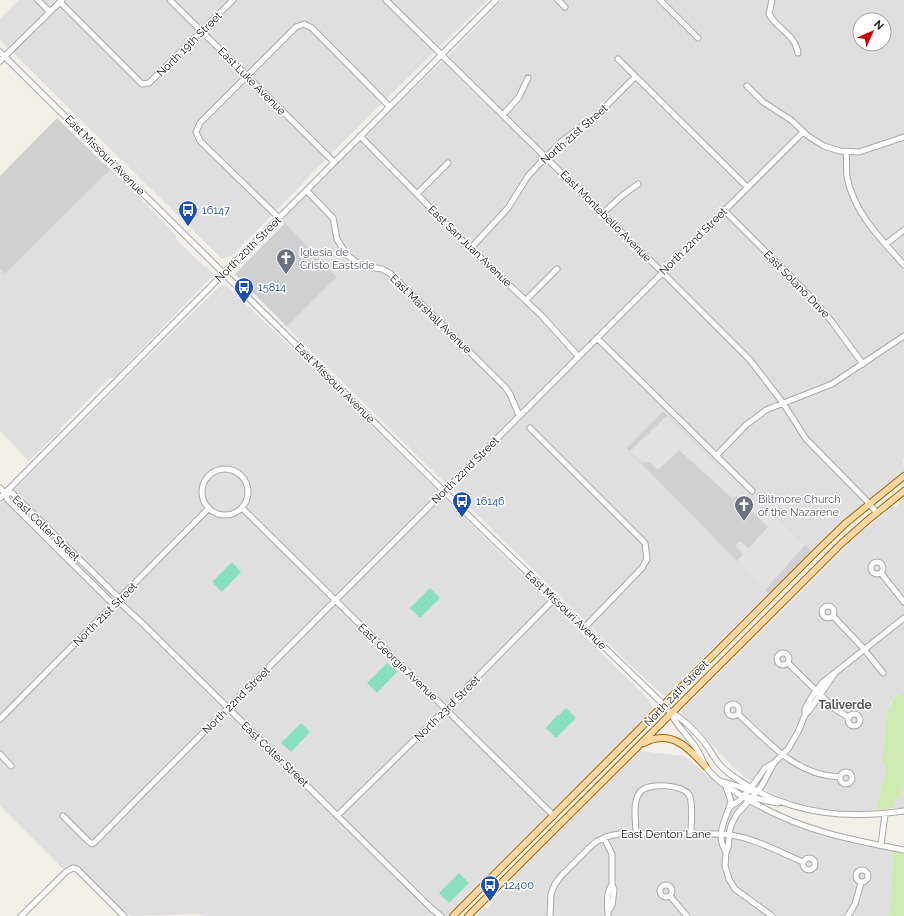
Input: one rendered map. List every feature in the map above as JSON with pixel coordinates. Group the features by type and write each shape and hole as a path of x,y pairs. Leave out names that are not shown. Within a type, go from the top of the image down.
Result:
{"main road":[{"name":"North 24th Street","path":"453,916 842,527 904,476"},
{"name":"North 24th Street","path":"468,916 850,536 904,492"},
{"path":"776,592 785,600"},
{"path":"640,745 658,738 670,739 690,750 705,766"}],"street":[{"path":"38,0 50,12"},
{"name":"East Luke Avenue","path":"170,0 334,162"},
{"name":"North 19th Street","path":"61,1 142,84 150,83 233,0"},
{"name":"East Montebello Avenue","path":"386,0 750,360 783,403 806,439 877,513"},
{"name":"North 20th Street","path":"0,498 496,0"},
{"path":"558,0 565,7"},
{"path":"660,0 698,38"},
{"path":"772,0 770,14 795,42 798,53"},
{"path":"0,61 61,1"},
{"path":"279,218 200,141 196,132 200,123 296,27 304,24 312,28 389,106"},
{"name":"East Missouri Avenue","path":"0,52 444,491 672,713"},
{"path":"618,58 635,77 747,187"},
{"name":"North 21st Street","path":"471,248 508,208 528,176 546,157 562,141 596,116 635,77"},
{"path":"503,115 519,97 528,78"},
{"path":"747,86 763,102 791,120 814,141 824,146 846,152 866,150 904,137"},
{"name":"North 22nd Street","path":"63,816 92,844 803,132"},
{"name":"East San Juan Avenue","path":"360,136 471,248 526,300 578,356"},
{"path":"846,152 847,176 855,200 867,223 904,265"},
{"path":"417,194 448,163"},
{"path":"603,213 638,184"},
{"name":"East Marshall Avenue","path":"306,191 333,218 337,240 346,254 364,266 382,269 391,274 504,387 510,394 519,415"},
{"name":"East Solano Drive","path":"724,210 817,303 862,364"},
{"path":"886,244 904,230"},
{"path":"526,300 557,269"},
{"path":"716,456 753,419 766,410 832,384 904,336"},
{"path":"596,338 752,491"},
{"path":"530,428 645,543 647,559 640,571 584,628"},
{"path":"225,469 233,470 240,474 248,487 246,502 242,508 236,513 222,515 214,513 208,508 204,502 202,494 206,480 211,474 218,470 225,469"},
{"name":"East Colter Street","path":"0,488 5,493 7,499 114,605"},
{"name":"East Colter Street","path":"5,493 12,493 432,909 442,916"},
{"name":"North 21st Street","path":"0,719 119,600 208,508"},
{"name":"East Georgia Avenue","path":"242,508 554,816"},
{"path":"881,573 904,602"},
{"name":"North 23rd Street","path":"338,815 446,709 554,599"},
{"path":"833,616 864,649 883,673"},
{"path":"730,807 743,797 762,771 783,755 793,742 805,709 815,691 830,675 904,618"},
{"path":"788,663 815,691 835,709 848,717"},
{"path":"804,715 809,711 834,673"},
{"path":"672,713 674,719 692,741 705,766 726,786 743,797 787,804"},
{"path":"672,713 678,716 699,737 724,770 750,789"},
{"path":"738,714 796,765 815,773 826,776 840,777"},
{"path":"0,754 11,766"},
{"path":"772,916 764,908 735,889 729,879 725,866 730,829 737,814 758,791 774,763"},
{"path":"716,778 724,770"},
{"path":"721,782 758,791 772,799 806,810 825,814 885,814 904,811"},
{"path":"636,834 636,804 638,796 643,790 655,786 680,788 688,793 691,801 691,834"},
{"path":"726,786 731,801 722,826 723,847 726,852"},
{"path":"750,799 783,818 821,832 904,850"},
{"path":"881,845 885,814"},
{"name":"East Denton Lane","path":"604,838 614,834 730,835"},
{"path":"730,835 744,837 803,862"},
{"path":"550,916 551,894 562,874 592,845 604,838 612,854 612,884 606,898 608,914"},
{"path":"21,916 67,871 73,868 77,870 124,916"},
{"path":"848,916 855,904 861,883"},
{"path":"670,896 686,916"},
{"name":"East Colter Street","path":"432,909 435,916"}],"shaded area":[{"path":"19,0 487,0 339,146 233,255 222,259 1,41 0,19"},
{"path":"502,0 904,0 904,471 845,520 812,551 761,501 752,502 745,499 741,488 663,411 626,448 769,594 723,636 668,695 663,695 631,666 287,327 337,277 279,218 455,49"},
{"path":"57,118 107,167 111,169 5,274 0,269 0,176"},
{"path":"111,169 176,235 176,239 212,272 212,276 114,378 109,378 60,429 61,430 29,461 0,431 0,269 5,274"},
{"name":"Iglesia de Cristo Eastside","path":"285,223 337,277 287,327 235,274"},
{"path":"224,285 228,287 357,411 648,699 652,706 650,715 477,889 447,916 206,916 197,914 133,916 123,912 78,866 70,865 63,869 0,806 0,504 144,360 218,288"},
{"path":"663,411 741,488 745,499 752,502 761,501 812,551 769,594 626,448"},
{"path":"667,416 741,488 745,499 752,502 761,501 805,545 765,590 737,561 743,554 735,546 739,541 749,548 768,527 736,496 732,498 679,450 658,470 650,462 642,463 630,451"},
{"path":"904,498 904,693 899,694 890,703 890,708 887,712 883,756 881,759 887,770 881,787 877,810 831,812 805,807 786,801 746,778 732,766 682,713 683,707 695,697 859,534 893,506 895,507"},
{"path":"640,751 684,756 721,787 753,807 795,826 821,834 891,850 893,856 890,913 887,916 477,916 486,907 488,908 493,900 517,874"},
{"path":"904,785 904,808 893,808 895,802"}],"green space":[{"path":"232,562 241,572 222,592 212,582"},
{"path":"430,588 440,598 420,618 410,608"},
{"path":"387,663 397,672 377,693 367,683"},
{"path":"904,693 904,785 893,808 877,810 881,787 887,770 881,759 883,756 887,712 893,700 900,694"},
{"path":"566,708 576,718 556,738 546,728 557,715 558,716"},
{"path":"301,723 310,732 291,752 281,743"},
{"path":"891,850 904,852 904,916 887,916 890,913 893,856"},
{"path":"459,873 469,883 449,903 439,893"}],"place":[{"name":"16147","path":"188,227"},
{"name":"Iglesia de Cristo Eastside","path":"286,275"},
{"name":"15814","path":"244,304"},
{"name":"16146","path":"462,518"},
{"name":"Biltmore Church of the Nazarene","path":"744,522"},
{"name":"12400","path":"490,902"}],"district":[{"name":"Taliverde","path":"845,705"}]}
